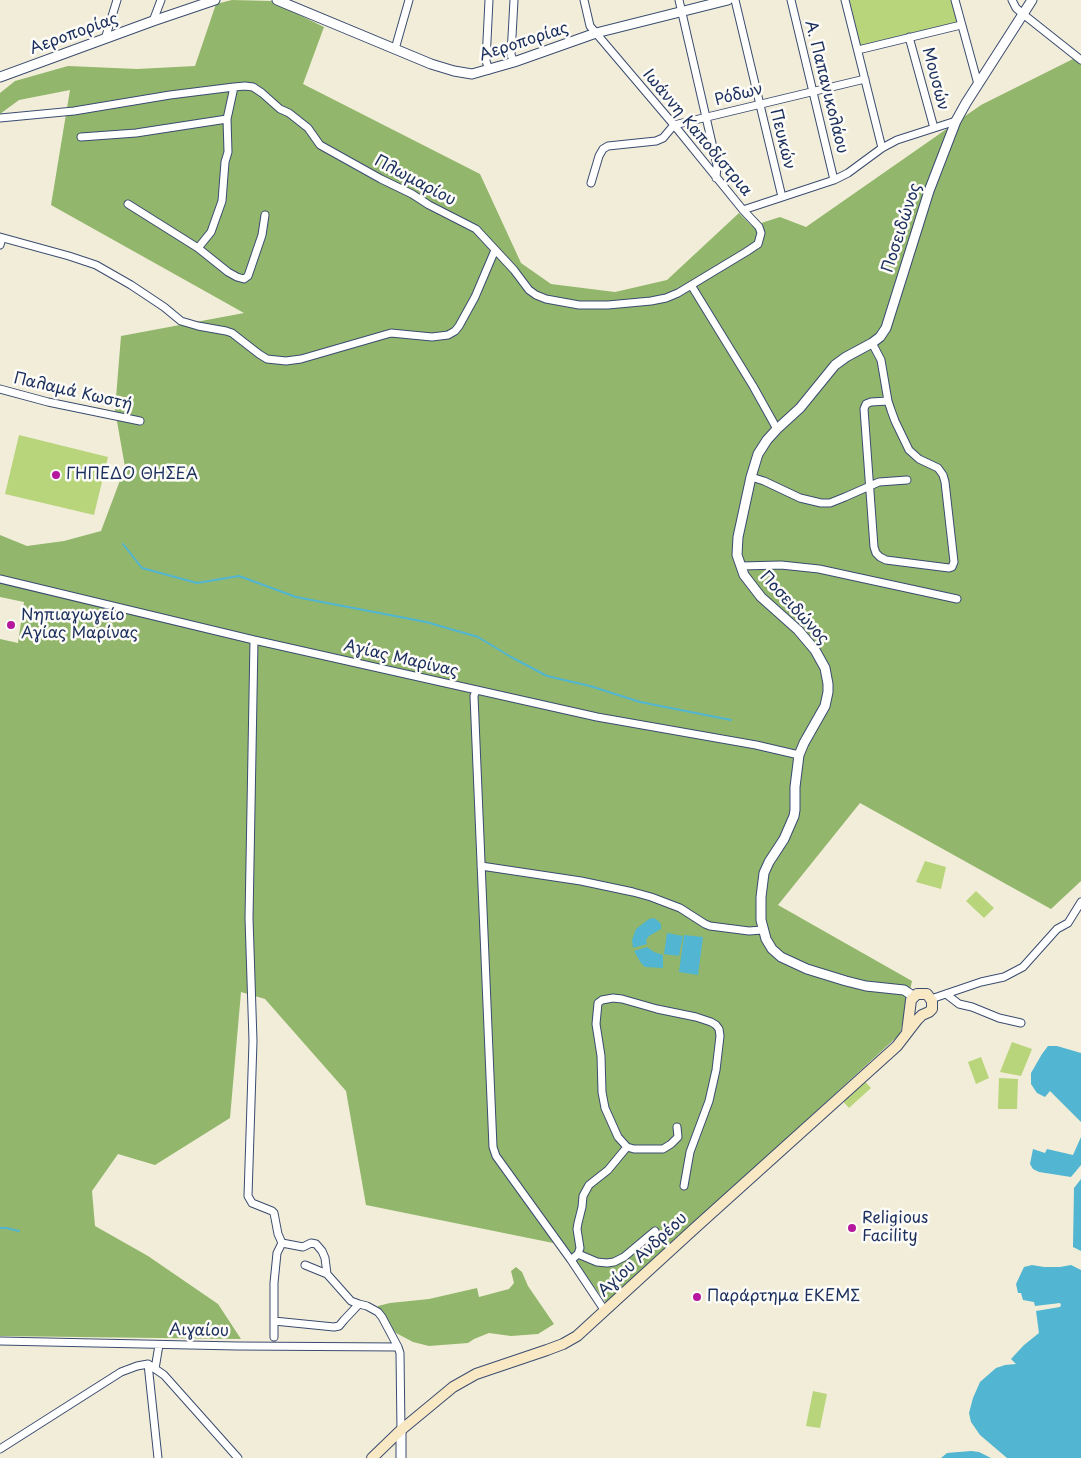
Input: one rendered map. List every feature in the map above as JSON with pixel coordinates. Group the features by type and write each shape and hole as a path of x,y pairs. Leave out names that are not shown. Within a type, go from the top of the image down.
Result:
{"main road":[{"path":"907,1032 913,996 924,993 931,999"},
{"name":"Αγίου Ανδρέου","path":"372,1458 400,1430 453,1386 476,1374 563,1344 577,1336 897,1046 922,1015 929,1012 932,1008 931,999"},
{"path":"910,1007 914,1013 922,1015"}],"street":[{"path":"105,39 118,0"},
{"path":"153,21 161,0"},
{"name":"Αεροπορίας","path":"277,0 432,64 472,74 596,34 728,0"},
{"path":"396,49 408,0"},
{"path":"488,0 486,60 489,70"},
{"path":"514,0 512,55 514,62"},
{"name":"Ιωάννη Καποδίστρια","path":"584,0 590,26 596,34 674,125 743,210 834,180 848,174 882,148 897,140 956,121"},
{"path":"679,0 717,165 716,178"},
{"name":"Πευκών","path":"735,0 782,197"},
{"name":"Α. Παπανικολάου","path":"791,0 834,180"},
{"path":"845,0 882,148"},
{"path":"955,0 978,84"},
{"path":"1012,0 1016,8 1081,60"},
{"name":"Ποσειδώνος","path":"913,996 904,990 866,986 846,981 794,963 781,957 772,949 762,930 761,909 764,873 784,839 796,810 795,787 799,756 827,700 828,684 825,668 815,650 798,630 754,589 744,575 737,555 738,537 751,477 758,454 766,440 800,408 835,365 872,343 880,337 886,328 926,201 956,121 1032,0"},
{"name":"Αεροπορίας","path":"0,77 211,1"},
{"path":"858,50 961,25"},
{"name":"Μουσών","path":"909,37 934,128"},
{"name":"Ρόδων","path":"591,183 599,156 602,150 608,146 656,141 664,138 674,125 865,79"},
{"path":"198,248 211,232 222,201 225,162 228,152 227,119 234,87"},
{"name":"Πλωμαρίου","path":"0,118 74,111 170,95 234,87 253,87 280,109 289,113 308,128 320,145 476,230 514,270 529,290 536,295 546,299 580,305 608,305 651,301 678,293 758,244 761,233 759,227 743,210"},
{"path":"81,137 136,132 227,119"},
{"path":"128,204 198,248 237,278 244,279 248,276 262,235 265,215"},
{"path":"1,240 69,256 96,265 131,285 181,321 232,333 267,359 286,361 391,332 432,337 448,335 459,326 495,250"},
{"path":"690,285 753,386 777,429"},
{"path":"872,343 881,360 888,400 895,421 909,450 919,459 938,468 943,475 954,562 952,567 886,560 876,553 864,409 866,404 871,402 888,400"},
{"name":"Παλαμά Κωστή","path":"0,389 48,402 140,422"},
{"path":"751,477 800,498 821,504 830,503 879,482 907,480"},
{"path":"740,566 781,565 819,569 956,599"},
{"name":"Αγίας Μαρίνας","path":"0,579 254,640 596,717 756,745 799,756"},
{"path":"254,640 253,791 249,918 253,1041 248,1196 252,1203 274,1213 278,1234 282,1243 277,1254 274,1283 274,1337"},
{"path":"476,690 474,696 493,1147 496,1156 571,1260 605,1311"},
{"path":"481,866 581,881 617,889 666,902 710,926 749,931 762,930"},
{"path":"931,999 981,982 1004,977 1023,967 1056,930 1068,923 1081,902"},
{"path":"946,994 959,1004 999,1018 1021,1023"},
{"path":"677,1127 678,1137 663,1149 634,1149 627,1147 618,1137 605,1108 602,1092 601,1056 596,1024 598,1003 602,1000 622,999 696,1017 711,1022 719,1029 720,1036 716,1070 709,1101 690,1152 684,1186"},
{"path":"571,1260 578,1254 580,1242 577,1230 586,1189 595,1178 608,1170 618,1160 627,1147"},
{"path":"578,1254 597,1262 614,1262 624,1257 655,1231"},
{"path":"282,1243 303,1247 311,1243 316,1244 325,1258 327,1274"},
{"path":"305,1265 327,1274 351,1301 378,1312 398,1346 400,1353 400,1458"},
{"path":"274,1320 334,1327 338,1326 358,1304"},
{"name":"Αιγαίου","path":"0,1341 158,1345 398,1346"},
{"path":"155,1369 158,1345"},
{"path":"148,1364 158,1458"},
{"path":"0,1449 122,1372 148,1364 164,1375 238,1458"}],"green space":[{"path":"232,0 271,1 324,27 303,84 480,174 521,263 551,284 615,292 667,280 739,213 752,226 780,217 806,227 981,105 1081,55 1081,881 1051,909 860,803 778,905 912,981 900,1034 607,1304 563,1245 366,1205 346,1091 265,999 241,992 230,1118 155,1165 118,1154 92,1191 95,1226 148,1256 218,1304 241,1339 0,1336 0,639 18,643 24,602 0,597 0,535 27,546 64,541 101,531 125,467 115,410 121,336 244,313 51,205 70,90 19,100 0,114 0,93 15,81 68,66 137,69 195,66 216,4"},
{"path":"848,0 955,0 961,23 860,49"},
{"name":"ΓΗΠΕΔΟ ΘΗΣΕΑ","path":"19,435 108,457 94,515 5,494"},
{"path":"925,861 946,867 941,889 916,882"},
{"path":"976,891 994,908 984,918 966,901"},
{"path":"1012,1042 1032,1049 1021,1076 1000,1072"},
{"path":"981,1057 989,1078 976,1084 968,1062"},
{"path":"860,1076 871,1088 849,1108 838,1096"},
{"path":"999,1078 1018,1079 1017,1109 998,1109"},
{"path":"516,1267 522,1272 528,1286 554,1324 538,1334 511,1336 489,1333 468,1343 429,1346 413,1342 396,1333 378,1309 378,1306 390,1303 429,1299 477,1288 479,1297 509,1289 514,1283 511,1271"},
{"path":"813,1391 827,1394 820,1428 806,1426"}],"water":[{"path":"654,918 661,924 661,929 649,936 646,940 647,944 633,948 632,940 636,929 649,919"},
{"path":"667,933 683,936 679,956 664,954"},
{"path":"684,935 703,937 698,975 679,972"},
{"path":"647,947 663,955 663,968 645,967 641,963 634,951"},
{"path":"1048,1046 1057,1046 1081,1053 1081,1122 1050,1091 1045,1097 1037,1093 1031,1084 1031,1073"},
{"path":"1081,1137 1081,1165 1071,1177 1039,1172 1033,1169 1030,1164 1033,1149 1045,1153 1047,1149 1073,1155"},
{"path":"1081,1179 1081,1251 1073,1247 1074,1188"},
{"path":"1032,1265 1060,1267 1071,1265 1081,1270 1081,1458 1007,1458 980,1435 971,1422 969,1413 980,1382 996,1368 1016,1364 1011,1359 1039,1333 1036,1311 1060,1307 1061,1305 1060,1303 1035,1306 1034,1302 1023,1300 1021,1293 1018,1293 1016,1284 1024,1267"},
{"path":"979,1452 991,1458 941,1458 947,1453"}],"waterway":[{"path":"123,544 142,568 197,583 239,576 296,597 426,622 478,637 547,676 590,686 640,702 731,720"},
{"path":"0,1228 19,1231"}],"place":[{"name":"ΓΗΠΕΔΟ ΘΗΣΕΑ","path":"56,475"},
{"name":"Νηπιαγωγείο Αγίας Μαρίνας","path":"11,625"},
{"name":"Religious Facility","path":"852,1228"},
{"name":"Παράρτημα ΕΚΕΜΣ","path":"697,1297"}]}
